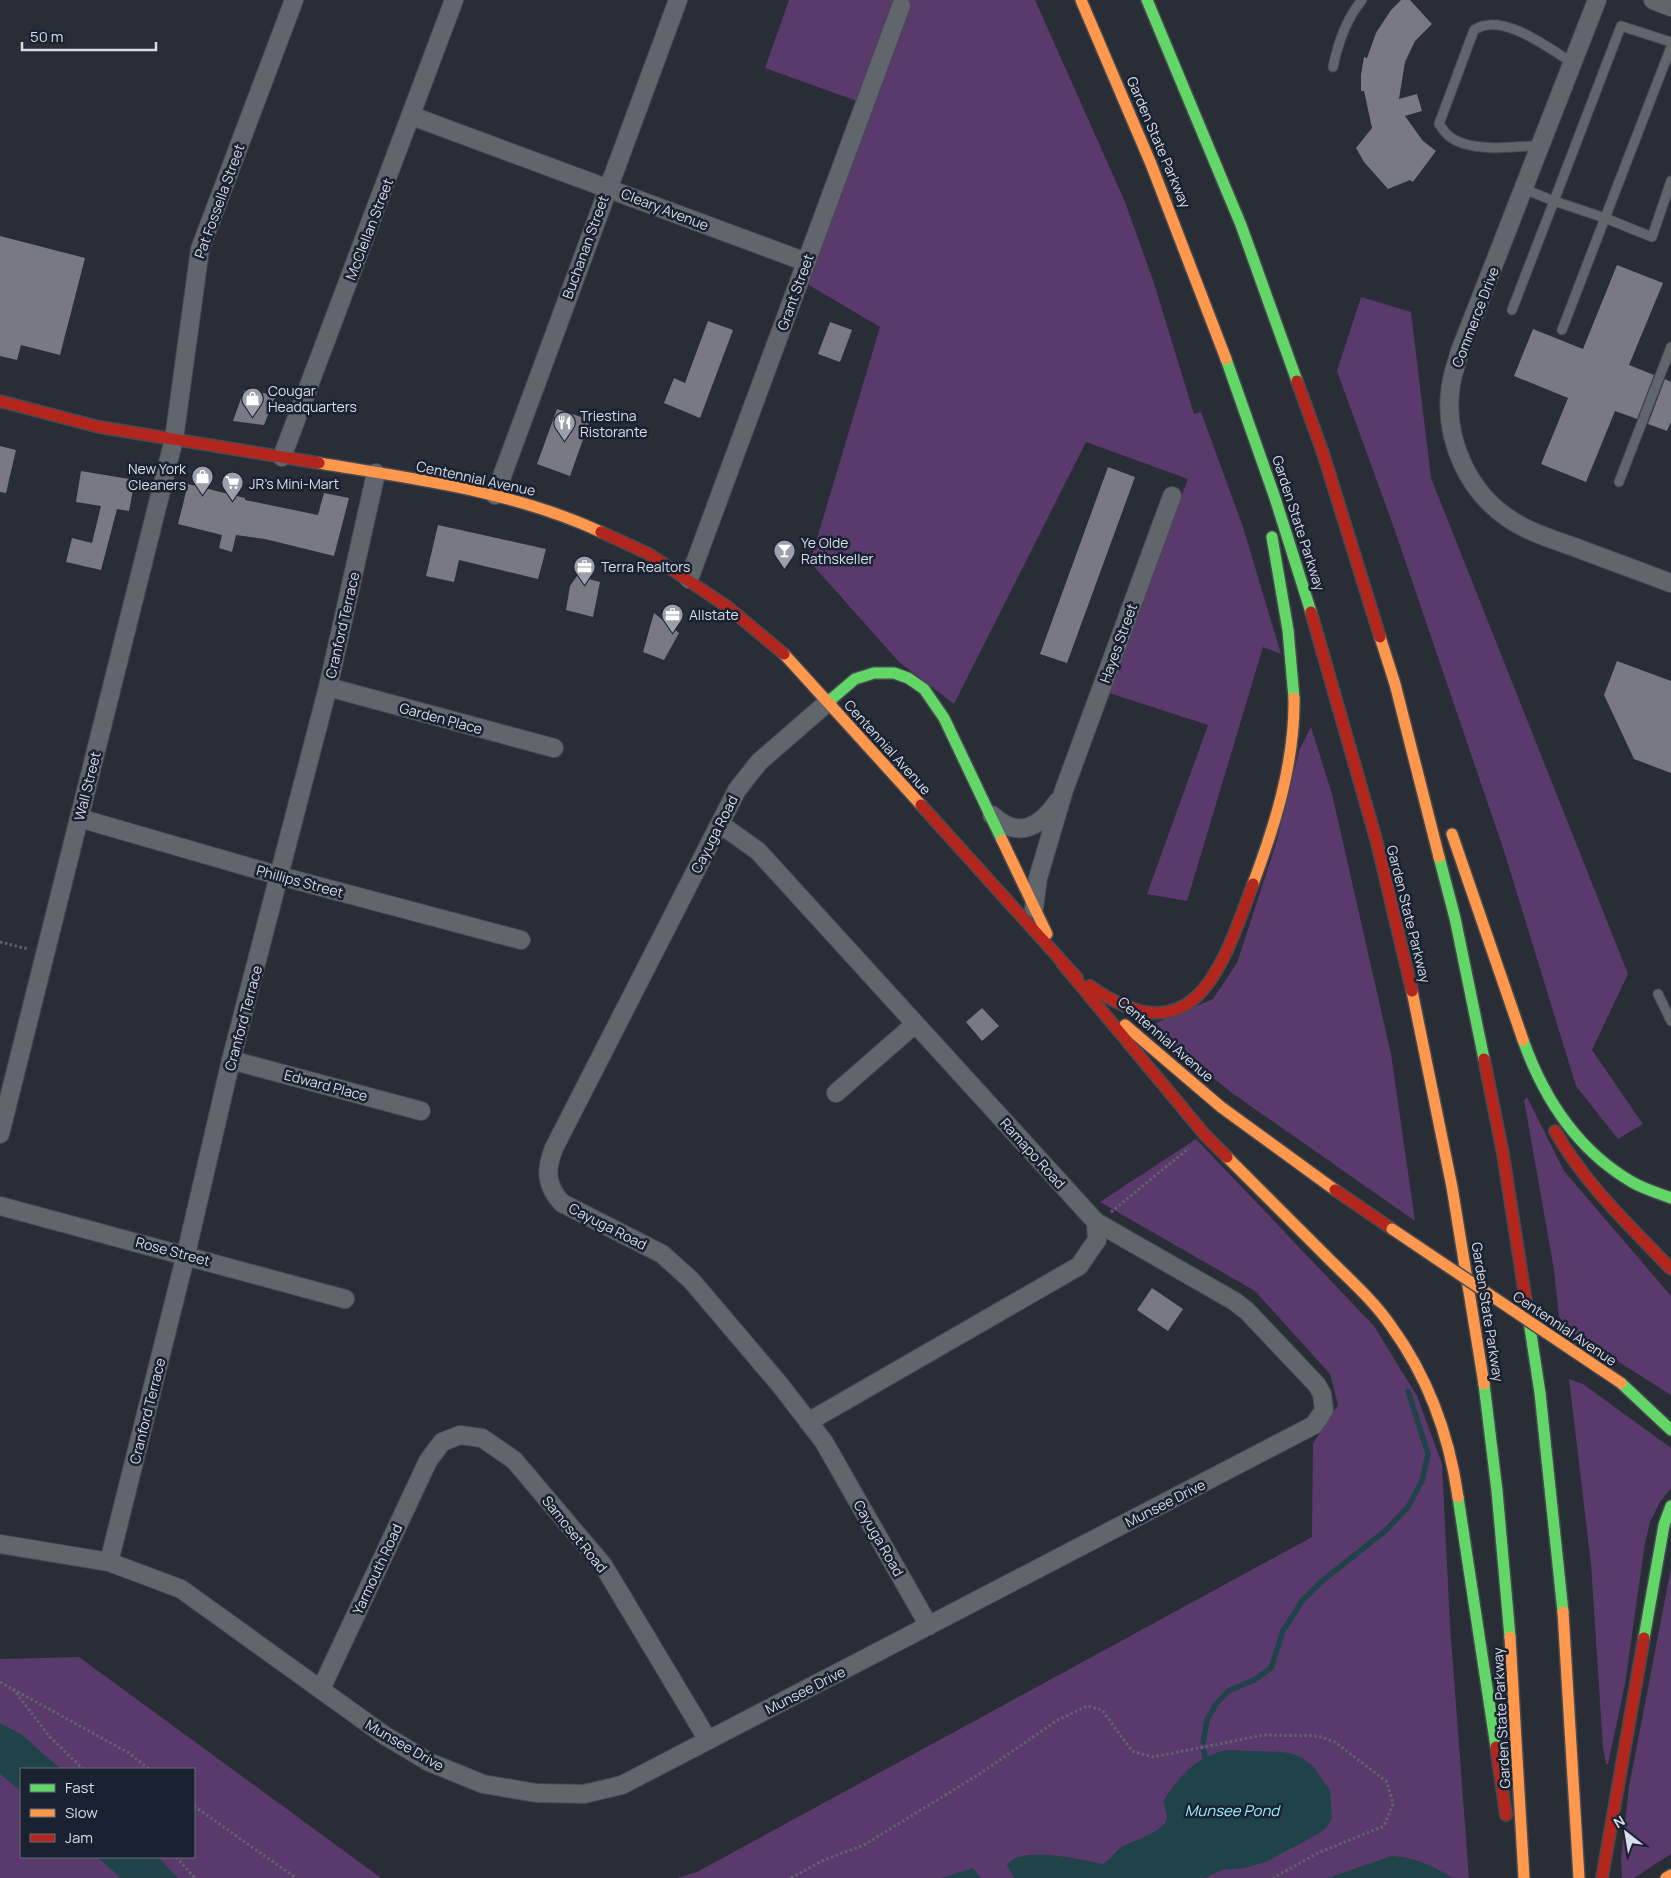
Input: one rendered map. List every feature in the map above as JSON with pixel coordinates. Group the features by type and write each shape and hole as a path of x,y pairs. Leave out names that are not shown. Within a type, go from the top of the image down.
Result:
{"main road":[{"name":"Garden State Parkway","path":"1081,0 1129,106 1224,350 1268,474 1345,725 1394,910 1435,1093 1476,1332 1497,1491 1515,1685 1524,1878"},
{"path":"1147,0 1243,227 1304,391 1426,758"},
{"path":"1224,350 1266,509"},
{"name":"Centennial Avenue","path":"0,401 76,422 495,494 544,508 598,529 649,554 689,579 744,619 773,643 1062,963 1133,1033 1233,1116 1311,1174 1621,1383 1663,1406"},
{"path":"1062,963 1114,1003 1128,1009 1151,1013 1173,1010 1193,1001 1203,992 1218,971 1271,831 1290,749 1294,703 1293,679 1279,573 1269,525"},
{"path":"1363,571 1418,764 1451,896 1489,1076 1520,1250 1544,1429 1560,1578 1572,1717 1579,1878"},
{"path":"828,702 856,680 874,673 894,673 916,682 931,697 944,718 1034,911 1062,963 1204,1135 1377,1307 1400,1337 1421,1372 1444,1425 1454,1467 1507,1826"},
{"path":"1448,823 1547,1113 1569,1156 1600,1195 1671,1269"},
{"path":"1524,1047 1552,1107 1576,1137 1613,1170 1640,1186 1671,1198"},
{"name":"Centennial Avenue","path":"1621,1383 1671,1430"},
{"path":"1602,1878 1664,1525 1671,1506"},
{"path":"1649,1610 1660,1570 1671,1546"},
{"path":"1510,1846 1515,1878"},
{"path":"1666,1878 1671,1875"}],"street":[{"name":"Pat Fossella Street","path":"174,439 194,277 200,249 294,0"},
{"name":"McClellan Street","path":"282,457 412,116 454,0"},
{"name":"Buchanan Street","path":"495,494 607,187 678,0"},
{"name":"Commerce Drive","path":"1597,0 1460,351 1452,379 1449,407 1457,450 1469,476 1480,491 1508,518 1533,532 1671,583"},
{"path":"1654,0 1671,6"},
{"name":"Grant Street","path":"689,579 901,6"},
{"name":"Cleary Avenue","path":"412,116 806,262"},
{"name":"Wall Street","path":"0,1134 174,439"},
{"name":"Cranford Terrace","path":"109,1562 186,1254 231,1060 328,687 376,473"},
{"name":"Hayes Street","path":"1034,911 1038,878 1064,790 1172,496"},
{"name":"Garden Place","path":"328,687 554,748"},
{"name":"Cayuga Road","path":"828,702 750,771 737,790 554,1148 548,1163 548,1179 552,1193 562,1203 662,1254 691,1280 782,1386 824,1442 929,1626"},
{"name":"Hayes Street","path":"987,811 1011,828 1028,828 1044,819 1064,790"},
{"name":"Phillips Street","path":"79,818 280,876 521,940"},
{"name":"Ramapo Road","path":"720,824 747,841 758,851 1096,1222"},
{"path":"836,1093 915,1024"},
{"name":"Edward Place","path":"231,1060 421,1110"},
{"name":"Rose Street","path":"0,1206 186,1254 344,1299"},
{"path":"808,1422 1079,1266 1097,1240 1096,1222"},
{"name":"Munsee Drive","path":"0,1544 109,1562 181,1589 384,1735 429,1762 483,1784 536,1793 584,1794 622,1785 1314,1425 1324,1410 1322,1394 1317,1385 1247,1311 1234,1300 1096,1222"},
{"name":"Samoset Road","path":"436,1450 442,1442 460,1436 482,1438 514,1460 603,1565 708,1740"},
{"name":"Yarmouth Road","path":"321,1690 424,1470 436,1450"}],"lane":[{"path":"1333,67 1337,47 1353,10 1362,0"},
{"path":"1541,145 1497,148 1458,142 1448,136 1439,124 1474,30 1482,25 1492,23 1522,32 1573,63"},
{"path":"1512,310 1621,26 1671,42"},
{"path":"1562,330 1671,47"},
{"path":"1524,189 1652,237 1671,181"},
{"path":"1619,482 1671,347"},
{"path":"1658,994 1671,1021"}],"path":[{"path":"0,942 46,953"},
{"path":"1096,1222 1134,1194 1191,1146"},
{"path":"0,1682 129,1753 148,1768"},
{"path":"12,1688 50,1737 82,1768"},
{"path":"791,1878 824,1860 864,1845 981,1773 1056,1721 1087,1706 1102,1710 1132,1751 1152,1757 1264,1735 1318,1736 1335,1742 1387,1782 1393,1804 1384,1826 1318,1853 1272,1878"},
{"path":"195,1807 296,1878"},
{"path":"177,1858 195,1878"}],"shaded area":[{"path":"789,0 1035,0 1125,202 1154,283 1194,414 1201,412 1243,527 1281,654 1263,647 1187,901 1147,894 1208,725 1106,692 1188,479 1086,442 954,704 899,662 810,562 880,327 802,281 865,104 765,68"},
{"path":"1361,297 1411,312 1431,478 1628,974 1592,1050 1643,1124 1618,1139 1576,1086 1504,851 1394,528 1337,371"},
{"path":"1311,727 1332,794 1391,1054 1415,1221 1232,1093 1149,1026 1213,999 1237,963 1277,840 1299,751"},
{"path":"1527,1097 1564,1171 1671,1296 1671,1395 1571,1332 1559,1317 1554,1270 1524,1100"},
{"path":"1196,1139 1374,1326 1417,1396 1442,1464 1450,1625 1469,1878 677,1878 697,1872 1312,1537 1313,1443 1338,1405 1330,1374 1255,1291 1100,1202"},
{"path":"1569,1379 1583,1384 1671,1448 1671,1488 1660,1502 1650,1522 1645,1543 1625,1684 1608,1764 1606,1764 1603,1748 1591,1564"},
{"path":"1671,1568 1671,1854 1634,1878 1622,1878 1621,1859 1629,1787"},
{"path":"79,1657 381,1878 0,1878 0,1659"}],"water":[{"path":"0,1723 22,1735 60,1768 20,1768 20,1790 0,1774"},
{"name":"Munsee Pond","path":"1228,1750 1291,1753 1312,1765 1330,1790 1332,1818 1326,1828 1266,1862 1244,1868 1222,1870 1205,1878 1014,1878 1007,1865 1014,1859 1025,1855 1052,1855 1103,1864 1120,1848 1154,1832 1165,1824 1167,1817 1164,1800 1176,1783 1199,1761 1218,1752"},
{"path":"1392,1856 1424,1863 1452,1878 1328,1878"},
{"path":"98,1858 159,1858 178,1878 121,1878"},
{"path":"973,1868 981,1878 942,1878"}],"building":[{"path":"1401,0 1410,0 1432,24 1415,41 1405,62 1399,99 1417,94 1422,111 1405,116 1423,141 1436,151 1413,182 1410,180 1388,189 1364,162 1356,148 1372,128 1364,91 1361,91 1361,75 1364,57 1367,58 1376,33 1391,10"},
{"path":"0,236 85,258 60,355 21,345 17,360 0,356"},
{"path":"1617,265 1663,283 1629,365 1654,375 1637,419 1615,411 1586,482 1541,464 1568,398 1514,376 1533,329 1583,349"},
{"path":"708,321 733,330 700,418 664,403 674,378 685,383"},
{"path":"830,322 852,330 840,362 818,354"},
{"path":"1665,379 1671,382 1671,422 1667,431 1648,424"},
{"path":"244,390 276,395 264,425 233,421"},
{"name":"Triestina Ristorante","path":"557,409 590,420 570,476 537,464"},
{"path":"0,446 16,450 6,493 0,492"},
{"path":"1108,467 1135,477 1067,663 1040,654"},
{"path":"81,471 135,480 129,511 117,509 101,570 66,562 72,538 92,543 101,506 76,502"},
{"path":"188,484 245,498 245,500 318,515 324,493 349,498 334,556 265,539 236,535 232,552 219,548 222,535 178,524"},
{"path":"438,525 546,549 538,579 459,560 454,582 426,576"},
{"path":"577,576 600,582 593,617 566,610 570,586"},
{"path":"654,613 679,633 664,660 643,652"},
{"path":"1617,661 1671,681 1671,773 1634,759 1604,695"},
{"path":"982,1008 999,1026 982,1041 966,1022"},
{"path":"1152,1288 1183,1309 1168,1331 1137,1310"}],"waterway":[{"path":"1203,1742 1207,1720 1216,1704 1228,1691 1254,1680 1271,1668 1283,1631 1302,1601 1321,1582 1385,1531 1408,1507 1422,1481 1428,1454 1408,1391"},
{"path":"1204,1751 1205,1758"}],"traffic: fast":[{"path":"1147,0 1241,225 1297,381"},
{"path":"1226,359 1275,498 1311,612"},
{"path":"1272,537 1288,630 1294,698"},
{"path":"828,702 855,679 874,673 894,673 908,678 924,689 944,718 1002,840"},
{"path":"1439,857 1455,918 1484,1059"},
{"path":"1523,1040 1541,1083 1552,1102 1579,1139 1612,1169 1632,1182 1671,1198"},
{"path":"1527,1308 1540,1393 1563,1612"},
{"path":"1621,1383 1671,1430"},
{"path":"1484,1384 1497,1491 1510,1637"},
{"path":"1458,1497 1496,1747"},
{"path":"1644,1638 1664,1525 1671,1506"}],"traffic: slow":[{"path":"1081,0 1151,164 1226,359"},
{"path":"319,463 427,481 498,496 568,518 601,532"},
{"path":"1380,637 1395,684 1439,857"},
{"path":"784,654 921,805"},
{"path":"1253,884 1269,839 1282,793 1291,746 1294,698"},
{"path":"1452,834 1523,1040"},
{"path":"1002,840 1047,934"},
{"path":"1412,991 1452,1187 1484,1384"},
{"path":"1125,1025 1221,1107 1335,1190"},
{"path":"1227,1157 1362,1291 1404,1345 1426,1386 1443,1429 1458,1497"},
{"path":"1392,1229 1621,1383"},
{"path":"1563,1612 1579,1878"},
{"path":"1510,1637 1524,1878"},
{"path":"1666,1878 1671,1875"}],"traffic: jam":[{"path":"1297,381 1323,453 1380,637"},
{"path":"0,401 99,427 319,463"},
{"path":"601,532 649,554 729,608 784,654"},
{"path":"1311,612 1376,839 1412,991"},
{"path":"921,805 1077,978"},
{"path":"1090,986 1126,1006 1155,1013 1180,1008 1199,994 1215,972 1229,945 1253,884"},
{"path":"1062,963 1205,1135 1227,1157"},
{"path":"1484,1059 1503,1154 1527,1308"},
{"path":"1555,1131 1580,1169 1594,1186 1671,1269"},
{"path":"1335,1190 1392,1229"},
{"path":"1602,1878 1644,1638"},
{"path":"1496,1747 1506,1815"}],"place":[{"name":"Cougar Headquarters","path":"252,417"},
{"name":"Triestina Ristorante","path":"564,442"},
{"name":"New York Cleaners","path":"202,495"},
{"name":"JR's Mini-Mart","path":"233,502"},
{"name":"Ye Olde Rathskeller","path":"785,569"},
{"name":"Terra Realtors","path":"585,585"},
{"name":"Allstate","path":"673,633"}]}
